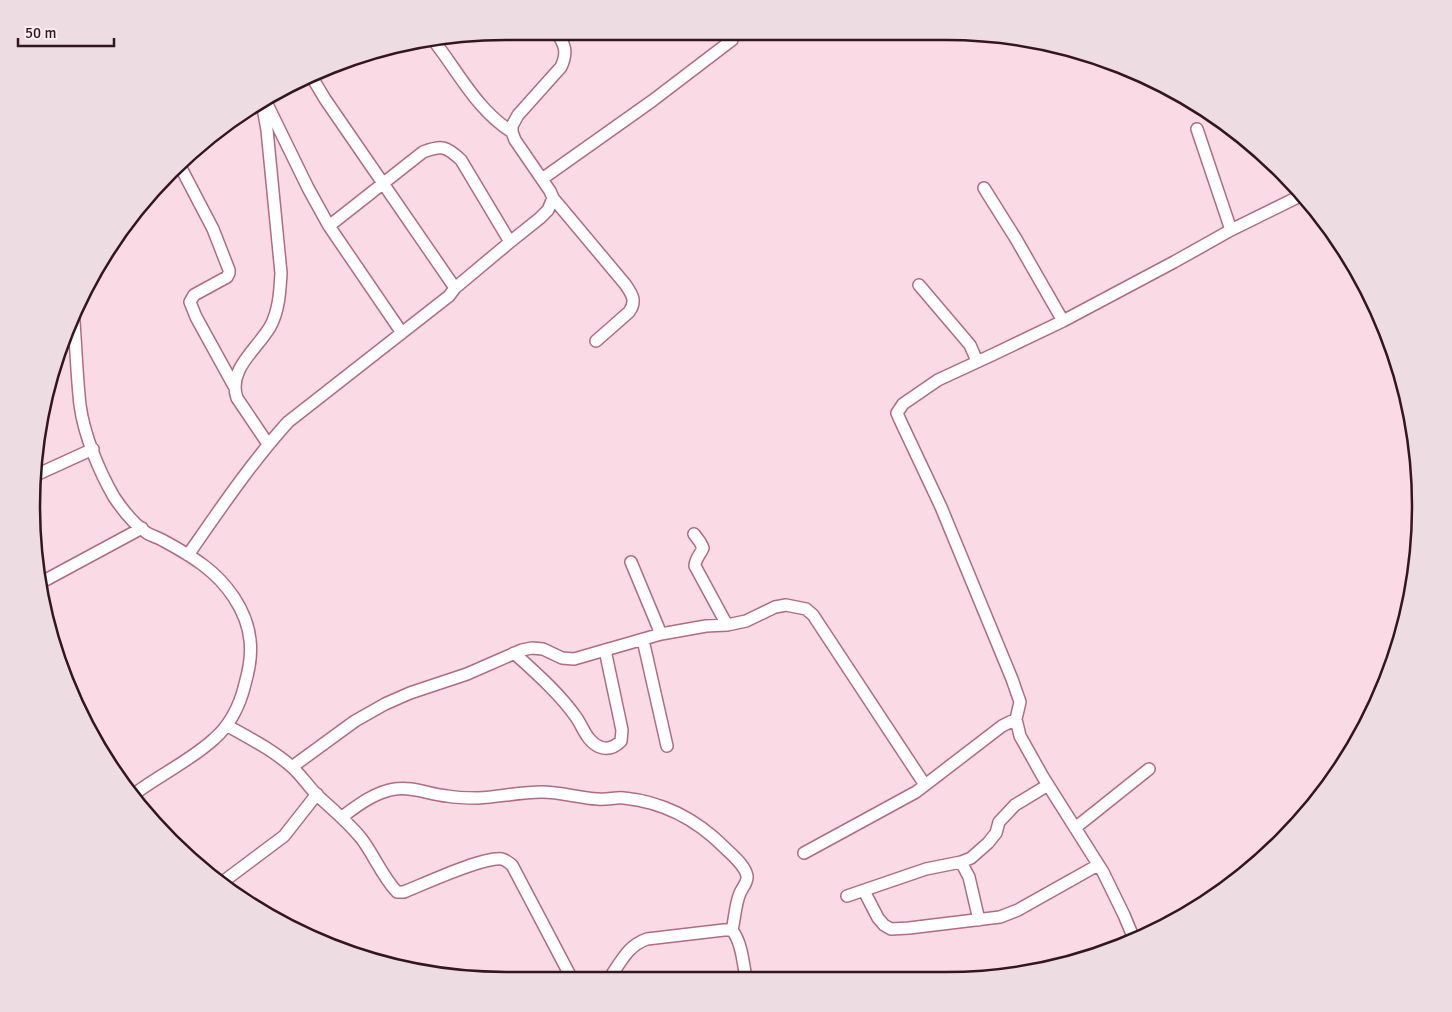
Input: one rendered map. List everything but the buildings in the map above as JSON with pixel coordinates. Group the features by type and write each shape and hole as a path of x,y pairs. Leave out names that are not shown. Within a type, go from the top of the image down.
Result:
{"street":[{"path":"560,40 565,49 565,58 561,67 518,115 512,126 512,132 514,140 550,191 552,198 626,284 632,294 634,300 633,307 596,341"},
{"path":"542,179 652,101 732,40"},
{"path":"437,45 478,103 495,120 512,132"},
{"path":"314,81 455,288"},
{"path":"267,106 328,226 402,333"},
{"path":"234,386 236,374 271,326 280,294 280,264 265,107"},
{"path":"1198,129 1231,230"},
{"path":"328,226 422,152 443,147 454,152 461,160 510,242"},
{"path":"182,170 213,229 230,270 227,278 194,295 190,302 196,317 234,386 237,398 268,444"},
{"path":"984,188 1016,238 1063,320"},
{"path":"188,555 231,493 268,444 288,422 449,296 455,288 540,218 548,210 552,198"},
{"path":"1132,933 1098,865 1020,736 1016,719 1020,702 1012,679 941,507 900,420 899,409 916,394 938,380 1063,320 1231,230 1295,198"},
{"path":"919,285 954,324 970,345 978,361"},
{"path":"75,329 80,406 86,431 100,468 115,497 129,516 146,532 205,566 222,582 244,615 250,639 249,669 243,694 228,726 202,749 138,792"},
{"path":"41,473 93,449"},
{"path":"46,580 142,528"},
{"path":"694,534 703,548 695,560 695,566 728,625"},
{"path":"631,562 661,634"},
{"path":"292,767 355,721 384,704 410,693 467,674 514,653 532,648 543,649 562,658 574,659 661,634 746,621 775,608 786,606 806,610 813,615 925,785"},
{"path":"643,640 667,746"},
{"path":"514,653 562,700 576,717 589,739 599,746 609,748 621,741 622,730 605,650"},
{"path":"804,853 902,800 925,785 1002,726 1016,719"},
{"path":"228,726 259,743 292,767 362,840 396,892 404,892 493,859 504,859 512,865 568,972"},
{"path":"1075,828 1149,769"},
{"path":"847,896 926,869 961,862 971,858 988,843 996,833 999,822 1015,805 1048,785"},
{"path":"342,817 366,800 382,792 397,788 447,796 478,798 540,792 563,793 595,799 623,798 654,803 682,815 711,834 739,863 747,875 747,881 738,900 732,930"},
{"path":"227,879 284,836 317,794"},
{"path":"961,862 968,877 979,920"},
{"path":"864,891 878,918 884,925 891,929 910,928 1000,917 1018,910 1098,865"},
{"path":"732,930 740,947 745,972"},
{"path":"614,972 630,948 637,942 647,939 732,930"}]}
